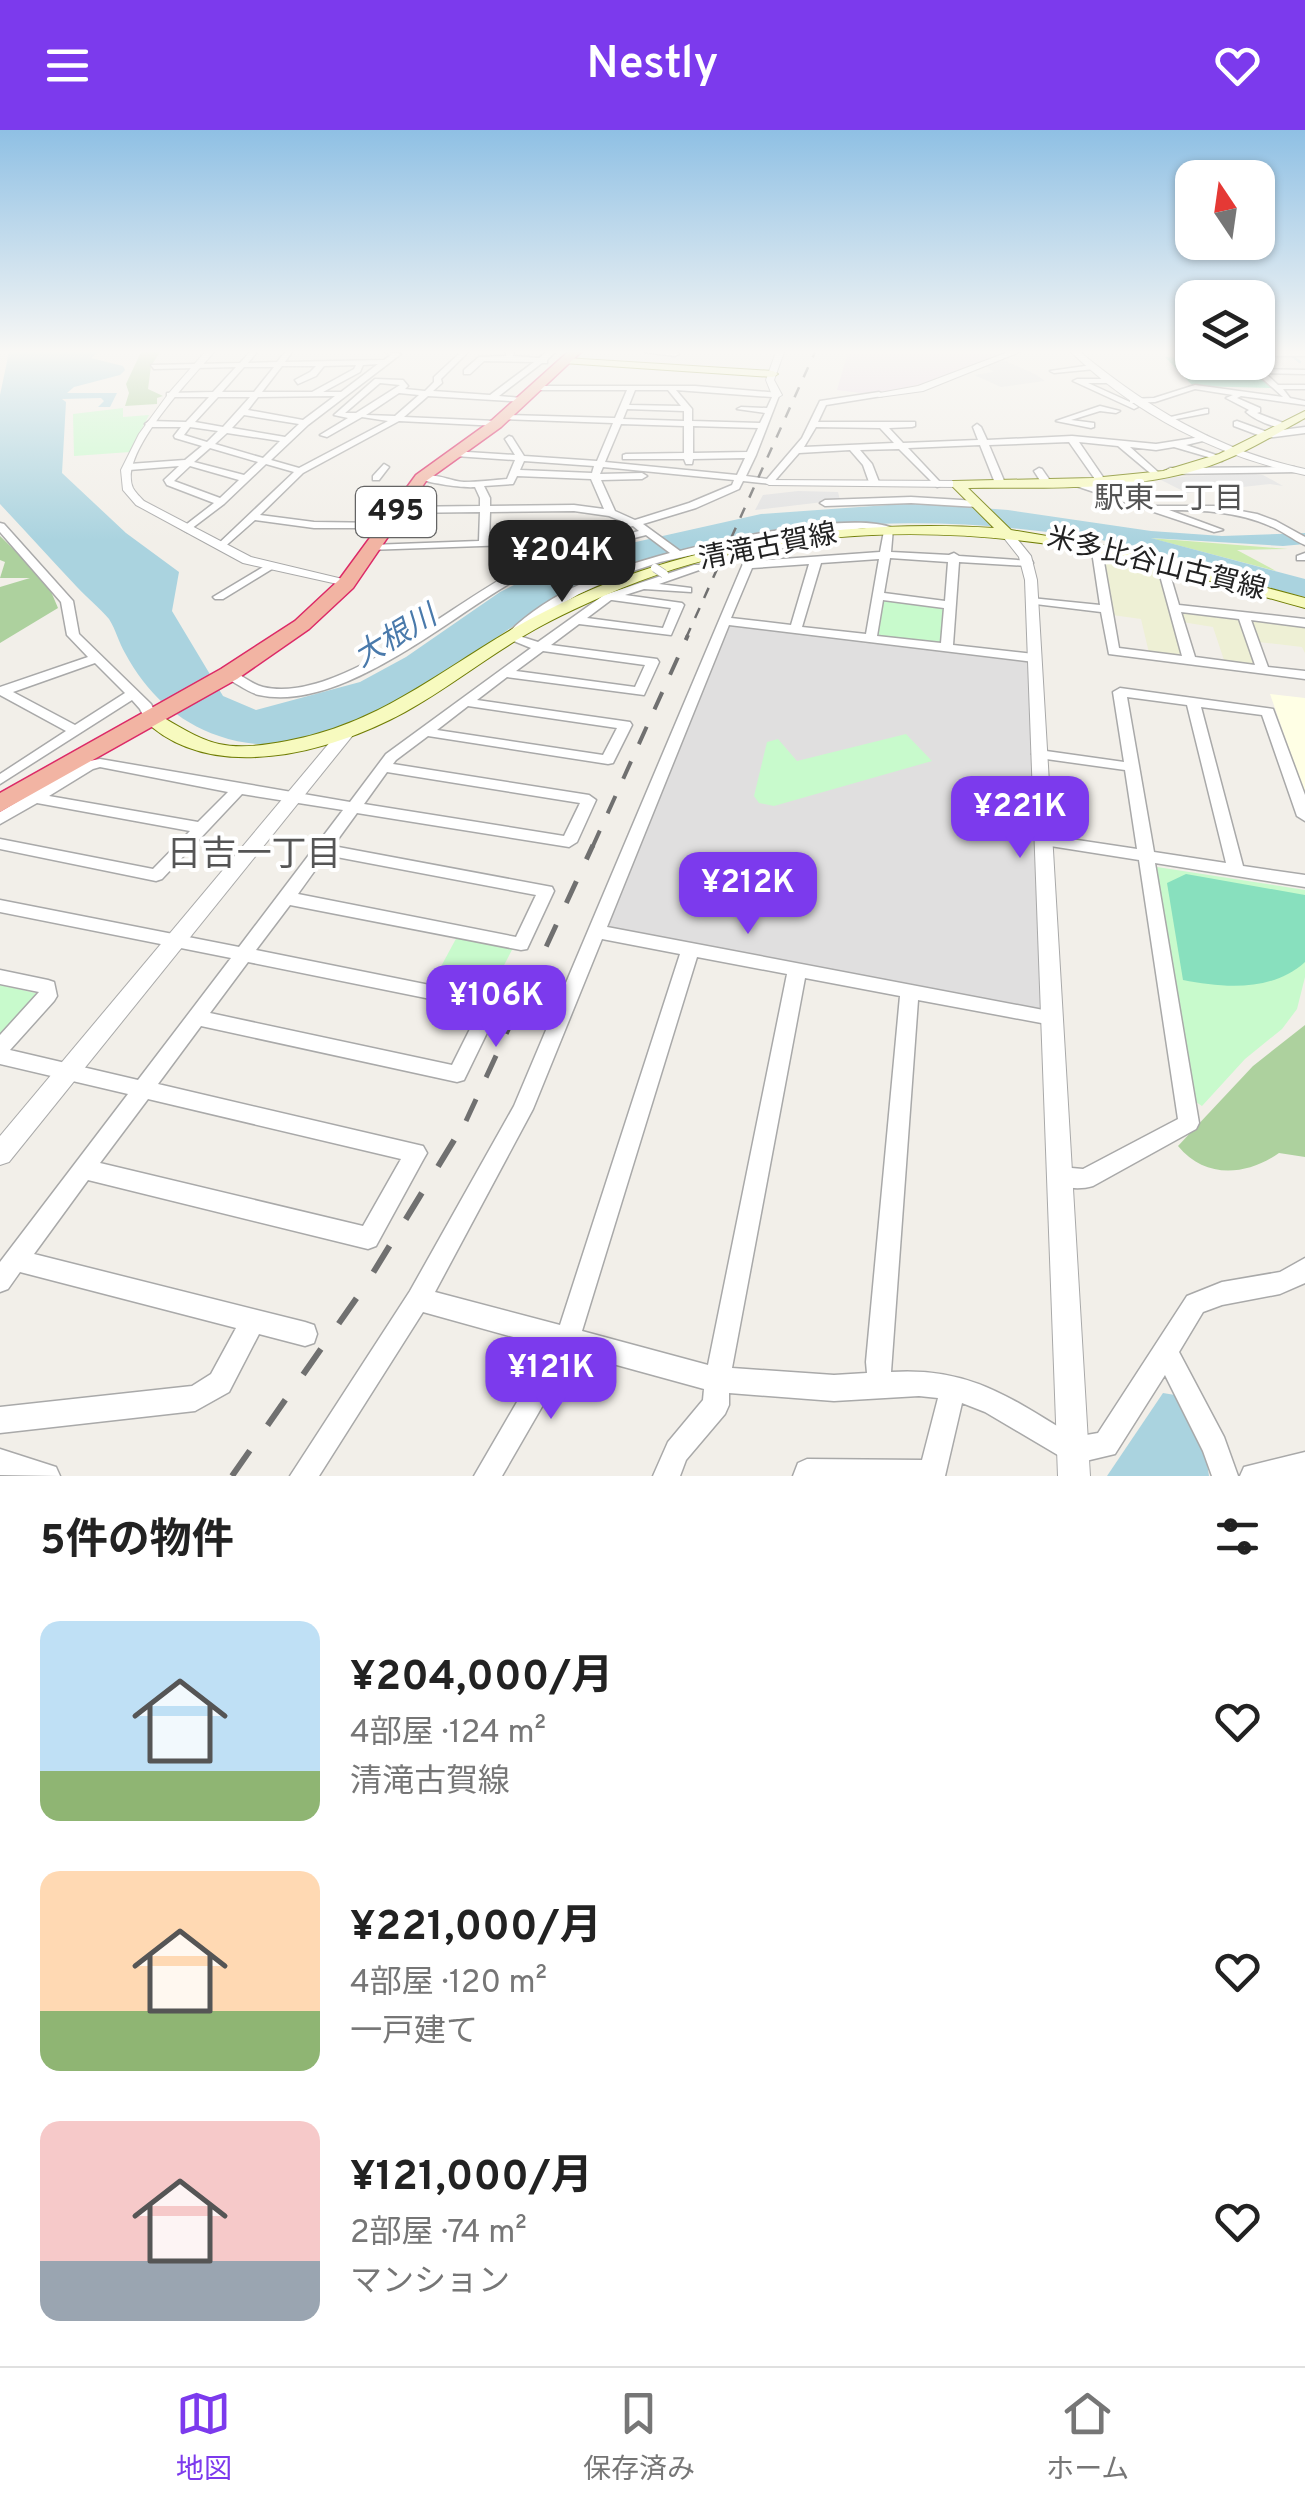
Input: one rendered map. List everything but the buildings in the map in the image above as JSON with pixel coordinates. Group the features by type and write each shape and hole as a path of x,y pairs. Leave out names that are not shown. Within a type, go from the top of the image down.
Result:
{"highway":[{"name":"495","path":"0,804 226,675 302,625 346,584 421,478 508,415"}],"main road":[{"path":"957,484 1043,477 1073,482 1170,472 1219,459 1304,415"},
{"path":"957,484 1003,531"},
{"name":"清滝古賀線","path":"156,715 202,745 230,751 290,746 347,732 417,701 510,637 599,592 660,571 801,538 1003,531"},
{"name":"米多比谷山古賀線","path":"1003,531 1096,545 1305,603"}],"street":[{"path":"156,415 129,468 126,482 133,497 221,547 268,567 346,584"},
{"path":"198,415 178,436 300,471"},
{"path":"221,502 169,480 240,415"},
{"path":"258,415 306,424"},
{"path":"187,529 317,415"},
{"path":"338,415 395,420 432,415"},
{"path":"221,547 300,471 401,415"},
{"path":"446,415 500,420"},
{"path":"509,439 521,415"},
{"path":"589,415 619,421 763,426"},
{"path":"611,513 596,477 622,415"},
{"path":"688,415 688,471"},
{"path":"710,415 712,424"},
{"path":"226,675 246,686 289,692 326,684 406,646 519,573 684,512 736,487 768,415"},
{"path":"769,482 819,415"},
{"path":"880,415 894,425"},
{"path":"1068,420 1083,415"},
{"path":"1076,440 1109,415"},
{"path":"1158,415 1234,452 1299,471"},
{"path":"1166,419 1186,415"},
{"path":"1255,415 1283,426"},
{"path":"324,435 362,416"},
{"path":"1047,420 1091,425"},
{"path":"149,424 190,424 287,440"},
{"path":"814,424 912,424"},
{"path":"1237,424 1266,435 1305,430"},
{"path":"882,426 936,484"},
{"path":"976,427 1000,483"},
{"path":"1136,430 1144,446"},
{"path":"479,437 509,439"},
{"path":"509,439 522,458"},
{"path":"796,450 982,441 1076,440 1144,446 1207,440"},
{"path":"1076,440 1100,480"},
{"path":"1122,444 1155,474"},
{"path":"1173,444 1219,459"},
{"path":"853,448 867,464 874,482"},
{"path":"450,457 601,461 752,455"},
{"path":"421,478 479,485 510,482 522,458"},
{"path":"601,461 769,482 957,484"},
{"path":"129,468 188,464 247,479"},
{"path":"376,478 384,466"},
{"path":"517,472 596,477 647,475 648,468"},
{"path":"1170,472 1299,471"},
{"path":"844,482 844,502"},
{"path":"1073,482 1218,530"},
{"path":"900,483 916,500"},
{"path":"479,485 485,498 484,544"},
{"path":"825,503 916,500 978,504"},
{"path":"1156,508 1199,507 1292,531 1305,542"},
{"path":"398,510 574,508 611,513 642,528 678,555"},
{"path":"255,517 314,525 386,526"},
{"path":"504,673 639,692 653,662 540,646 510,637 520,626 587,587 678,555 792,532 873,525 890,532"},
{"path":"0,526 67,600 73,635 156,715"},
{"path":"371,548 551,540 642,528"},
{"path":"1003,531 1028,563 1031,600 1074,1463"},
{"path":"871,638 890,532"},
{"path":"303,1476 418,1299 523,1110 747,564 756,553 771,546 890,532"},
{"path":"1096,545 1114,651 1305,674"},
{"path":"747,564 886,555 1028,563"},
{"path":"947,647 954,556"},
{"path":"796,628 816,560"},
{"path":"1161,561 1189,660"},
{"path":"0,1281 391,757 608,596 698,566"},
{"path":"218,597 268,567"},
{"path":"638,584 687,590"},
{"path":"576,620 667,632 678,605 608,596"},
{"path":"879,596 951,605"},
{"path":"1031,600 1107,609"},
{"path":"1174,608 1305,623"},
{"path":"1244,616 1264,670"},
{"path":"724,621 1034,658"},
{"path":"74,731 2,691 96,659"},
{"path":"1060,1177 1085,1179 1189,1124 1120,692 1268,712 1305,816"},
{"path":"0,780 133,694"},
{"path":"0,710 17,702"},
{"path":"426,732 608,760 625,725 466,702"},
{"path":"1193,702 1236,871"},
{"path":"0,1154 347,732"},
{"path":"1038,754 1132,768"},
{"path":"0,819 89,765 100,764 569,842 589,800 384,767"},
{"path":"0,844 156,875 240,789"},
{"path":"34,798 201,828"},
{"path":"1044,840 1305,881"},
{"path":"286,898 520,944 546,891 323,850"},
{"path":"0,906 492,1004 457,1074 197,1018"},
{"path":"599,932 1052,1018"},
{"path":"487,1476 567,1340 690,950"},
{"path":"666,1476 677,1451 716,1405 717,1380 797,970"},
{"path":"0,977 48,987 48,996 0,1048"},
{"path":"880,1385 878,1362 910,992"},
{"path":"0,1056 416,1153 368,1238 84,1168"},
{"path":"15,1260 305,1334"},
{"path":"1074,1463 1106,1445 1195,1304 1207,1296 1279,1283 1305,1269"},
{"path":"418,1299 717,1380 834,1388 919,1383 953,1387 992,1402 1074,1463"},
{"path":"0,1420 195,1398 220,1383 253,1321"},
{"path":"1166,1352 1215,1446 1224,1476"},
{"path":"806,1476 807,1472 932,1475 953,1387"},
{"path":"0,1462 46,1476"},
{"path":"1253,1476 1305,1465"}],"shaded area":[{"path":"1263,475 1283,486 1187,493 1157,478"},
{"path":"838,492 840,500 755,510 763,495"},
{"path":"1101,551 1159,565 1182,656 1149,653 1141,619 1112,615"},
{"path":"1179,612 1240,619 1257,665 1225,663 1213,627 1182,622"},
{"path":"1250,620 1305,625 1305,653 1302,647 1258,642"},
{"path":"728,624 1029,659 1046,1013 604,930"},
{"path":"1270,694 1305,698 1305,794"}],"green space":[{"path":"73,415 149,415 130,452 74,456"},
{"path":"0,536 47,582 58,608 0,643 0,587 30,578 0,578 5,562 0,560"},
{"path":"1150,538 1288,549 1237,550 1276,571"},
{"path":"882,600 946,608 943,643 879,637 876,634"},
{"path":"906,734 932,761 774,806 759,803 754,796 767,742 778,739 797,761"},
{"path":"1157,867 1305,890 1305,977 1297,1009 1282,1029 1245,1059 1202,1106 1193,1100 1154,870"},
{"path":"1186,874 1305,895 1305,962 1278,979 1263,983 1231,986 1183,980 1167,883"},
{"path":"458,935 514,946 487,998 431,985"},
{"path":"0,985 40,994 0,1038"},
{"path":"1305,1025 1305,1157 1279,1153 1253,1166 1226,1170 1213,1169 1189,1157 1178,1146 1253,1066"}],"water":[{"path":"0,415 65,415 62,473 126,533 179,572 172,611 223,696 256,710 360,682 406,657 500,592 546,569 591,552 761,514 916,503 1008,510 1151,531 1222,536 1305,533 1305,544 1283,546 1151,538 1305,579 1305,597 1147,549 1070,535 1016,528 907,523 798,530 690,550 596,577 366,719 317,737 268,744 219,736 190,723 164,704 133,667 109,619 0,504"},
{"path":"1163,1393 1175,1395 1205,1450 1209,1476 1107,1476"}],"railway":[{"path":"686,638 787,415"},
{"path":"592,848 688,635"},
{"path":"467,1120 593,845"},
{"path":"232,1476 365,1286 467,1120"}],"district":[{"name":"駅東一丁目","path":"1169,500"},
{"name":"日吉一丁目","path":"254,856"}],"water label":[{"name":"大根川","path":"396,638"}]}
